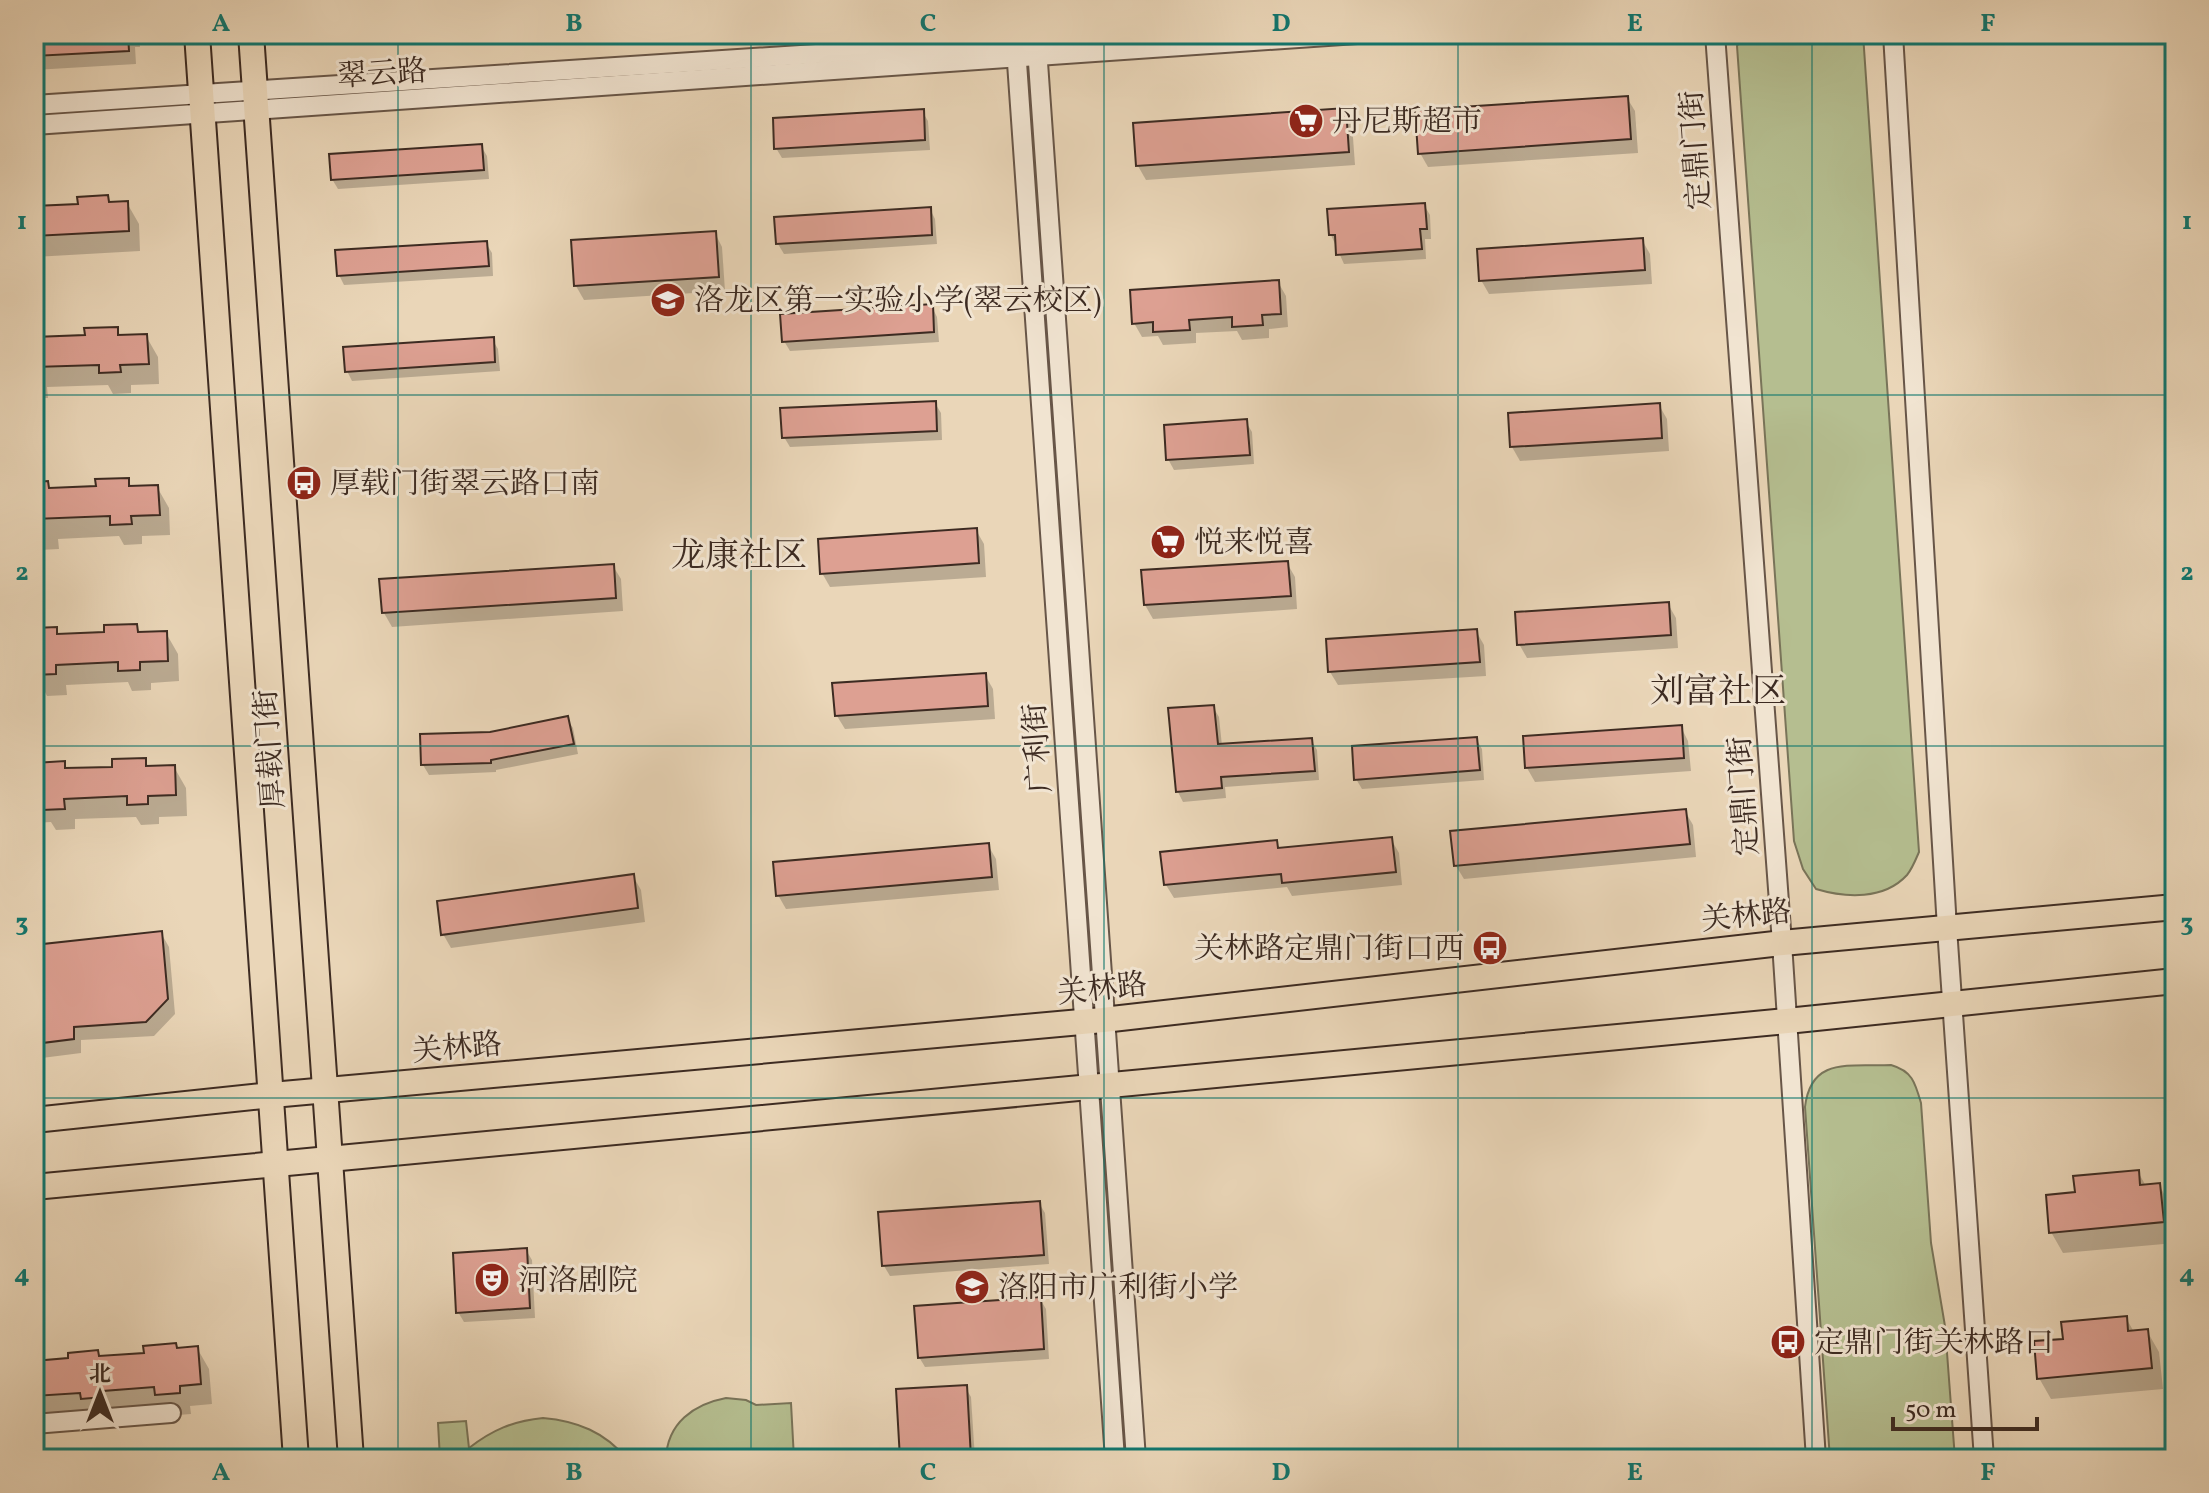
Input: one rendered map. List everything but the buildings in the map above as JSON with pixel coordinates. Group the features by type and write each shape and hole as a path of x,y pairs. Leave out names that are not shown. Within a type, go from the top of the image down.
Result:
{"main road":[{"name":"厚载门街","path":"197,34 296,1459"},
{"name":"厚载门街","path":"251,34 351,1459"},
{"name":"关林路","path":"34,1120 272,1095 1094,1021 1782,943 2175,907"},
{"path":"34,1187 1787,1021 2175,981"}],"street":[{"name":"翠云路","path":"1037,44 1122,34"},
{"name":"翠云路","path":"34,125 201,104 1015,45 1357,34"},
{"name":"定鼎门街","path":"1715,34 1782,943 1816,1459"},
{"path":"1893,34 1947,928 1984,1459"},
{"name":"广利街","path":"1037,44 1094,1021"},
{"name":"广利街","path":"1015,45 1099,1084 1136,1459"},
{"name":"翠云路","path":"34,105 201,104"},
{"name":"广利街","path":"1099,1084 1115,1459"},
{"path":"34,1424 171,1413"}],"green space":[{"path":"1744,34 1863,34 1919,852 1909,873 1898,883 1864,895 1816,889 1803,869 1794,841 1737,46"},
{"path":"1891,1065 1912,1078 1921,1103 1931,1243 1945,1326 1955,1459 1830,1459 1805,1107 1815,1079 1824,1072 1847,1066"},
{"path":"726,1398 746,1400 756,1405 791,1403 794,1459 666,1459 671,1435 684,1417 703,1405"},
{"path":"543,1418 590,1430 627,1459 440,1459 438,1423 466,1421 469,1448 503,1427"}],"place":[{"name":"丹尼斯超市","path":"1306,121"},
{"name":"洛龙区第一实验小学(翠云校区)","path":"668,300"},
{"name":"厚载门街翠云路口南","path":"304,483"},
{"name":"悦来悦喜","path":"1168,542"},
{"name":"关林路定鼎门街口西","path":"1490,948"},
{"name":"河洛剧院","path":"492,1280"},
{"name":"洛阳市广利街小学","path":"972,1287"},
{"name":"定鼎门街关林路口","path":"1788,1342"}],"district":[{"name":"龙康社区","path":"739,554"},
{"name":"刘富社区","path":"1718,690"}]}
